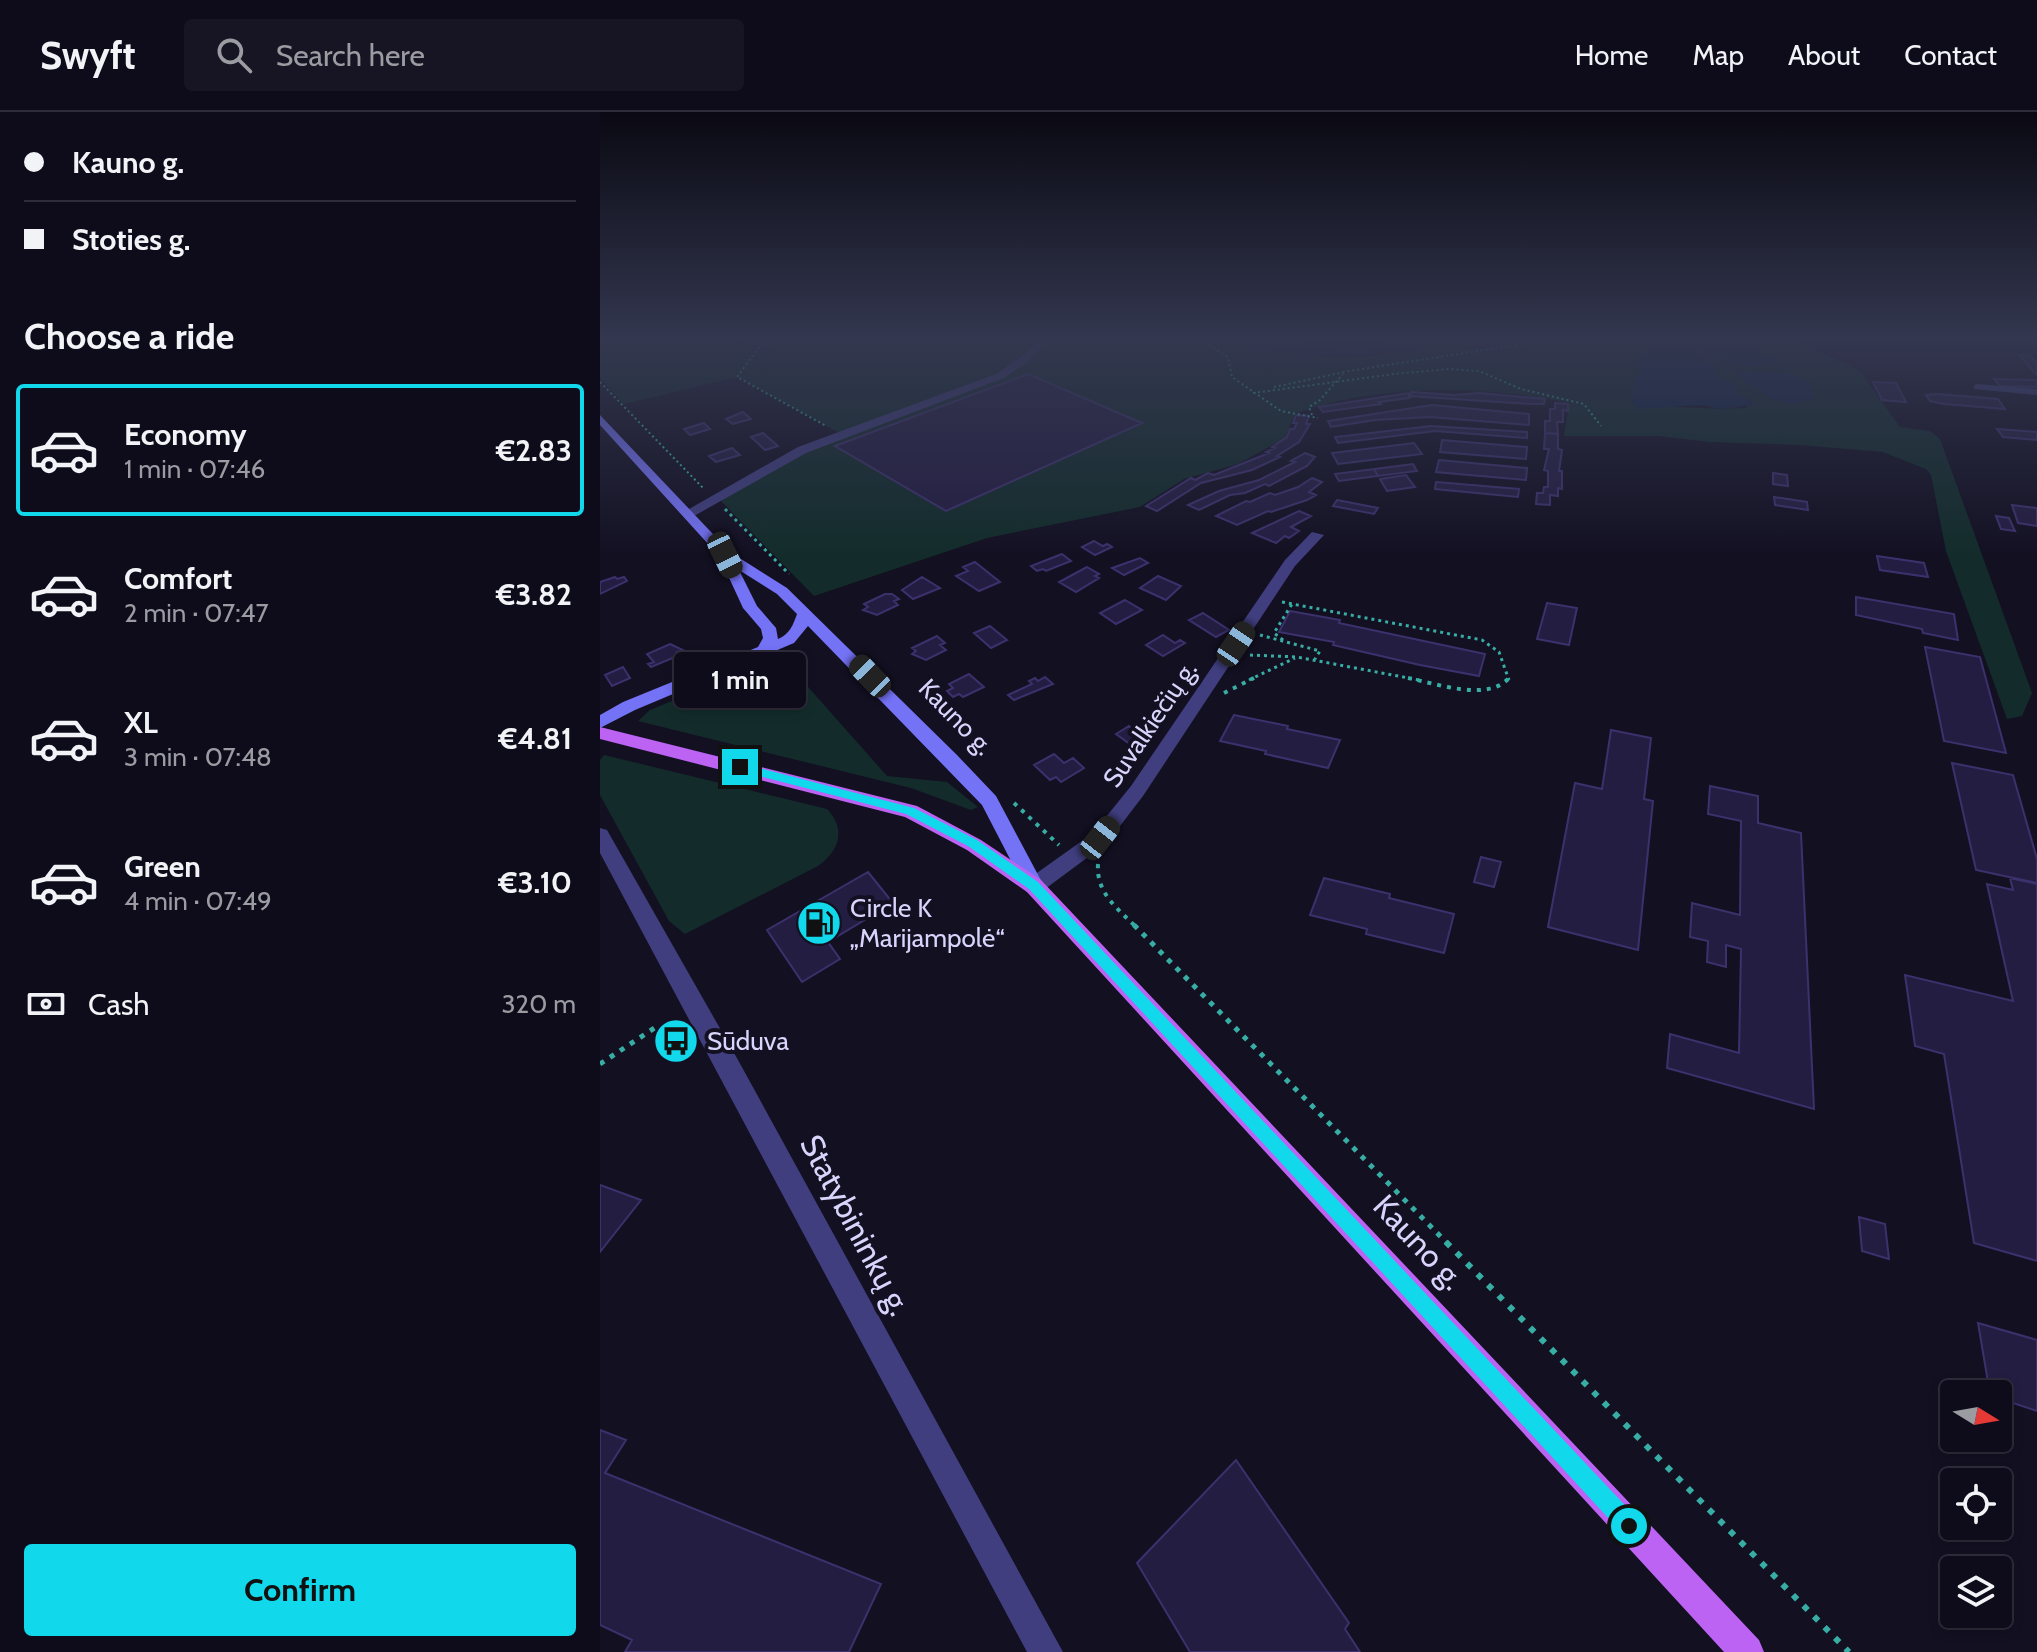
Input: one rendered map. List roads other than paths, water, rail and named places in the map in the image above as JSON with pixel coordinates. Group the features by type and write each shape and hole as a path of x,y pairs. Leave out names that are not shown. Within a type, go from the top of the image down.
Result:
{"main road":[{"name":"Kauno g.","path":"600,418 725,555 750,608 768,628 771,638 764,651"},
{"name":"Kauno g.","path":"725,555 782,591 841,646 989,801 1034,886"},
{"path":"600,722 629,706 789,640 800,628 804,614"},
{"name":"Kauno g.","path":"600,733 910,811 952,831 1034,886 1747,1652"}],"street":[{"path":"689,513 802,450 904,412"},
{"name":"Suvalkiečių g.","path":"1034,886 1100,838 1137,791 1290,563 1317,535"},
{"name":"Statybininkų g.","path":"600,835 730,1068 1046,1652"}],"place":[{"name":"Circle K „Marijampolė“","path":"819,923"},
{"name":"Sūduva","path":"676,1041"}]}
